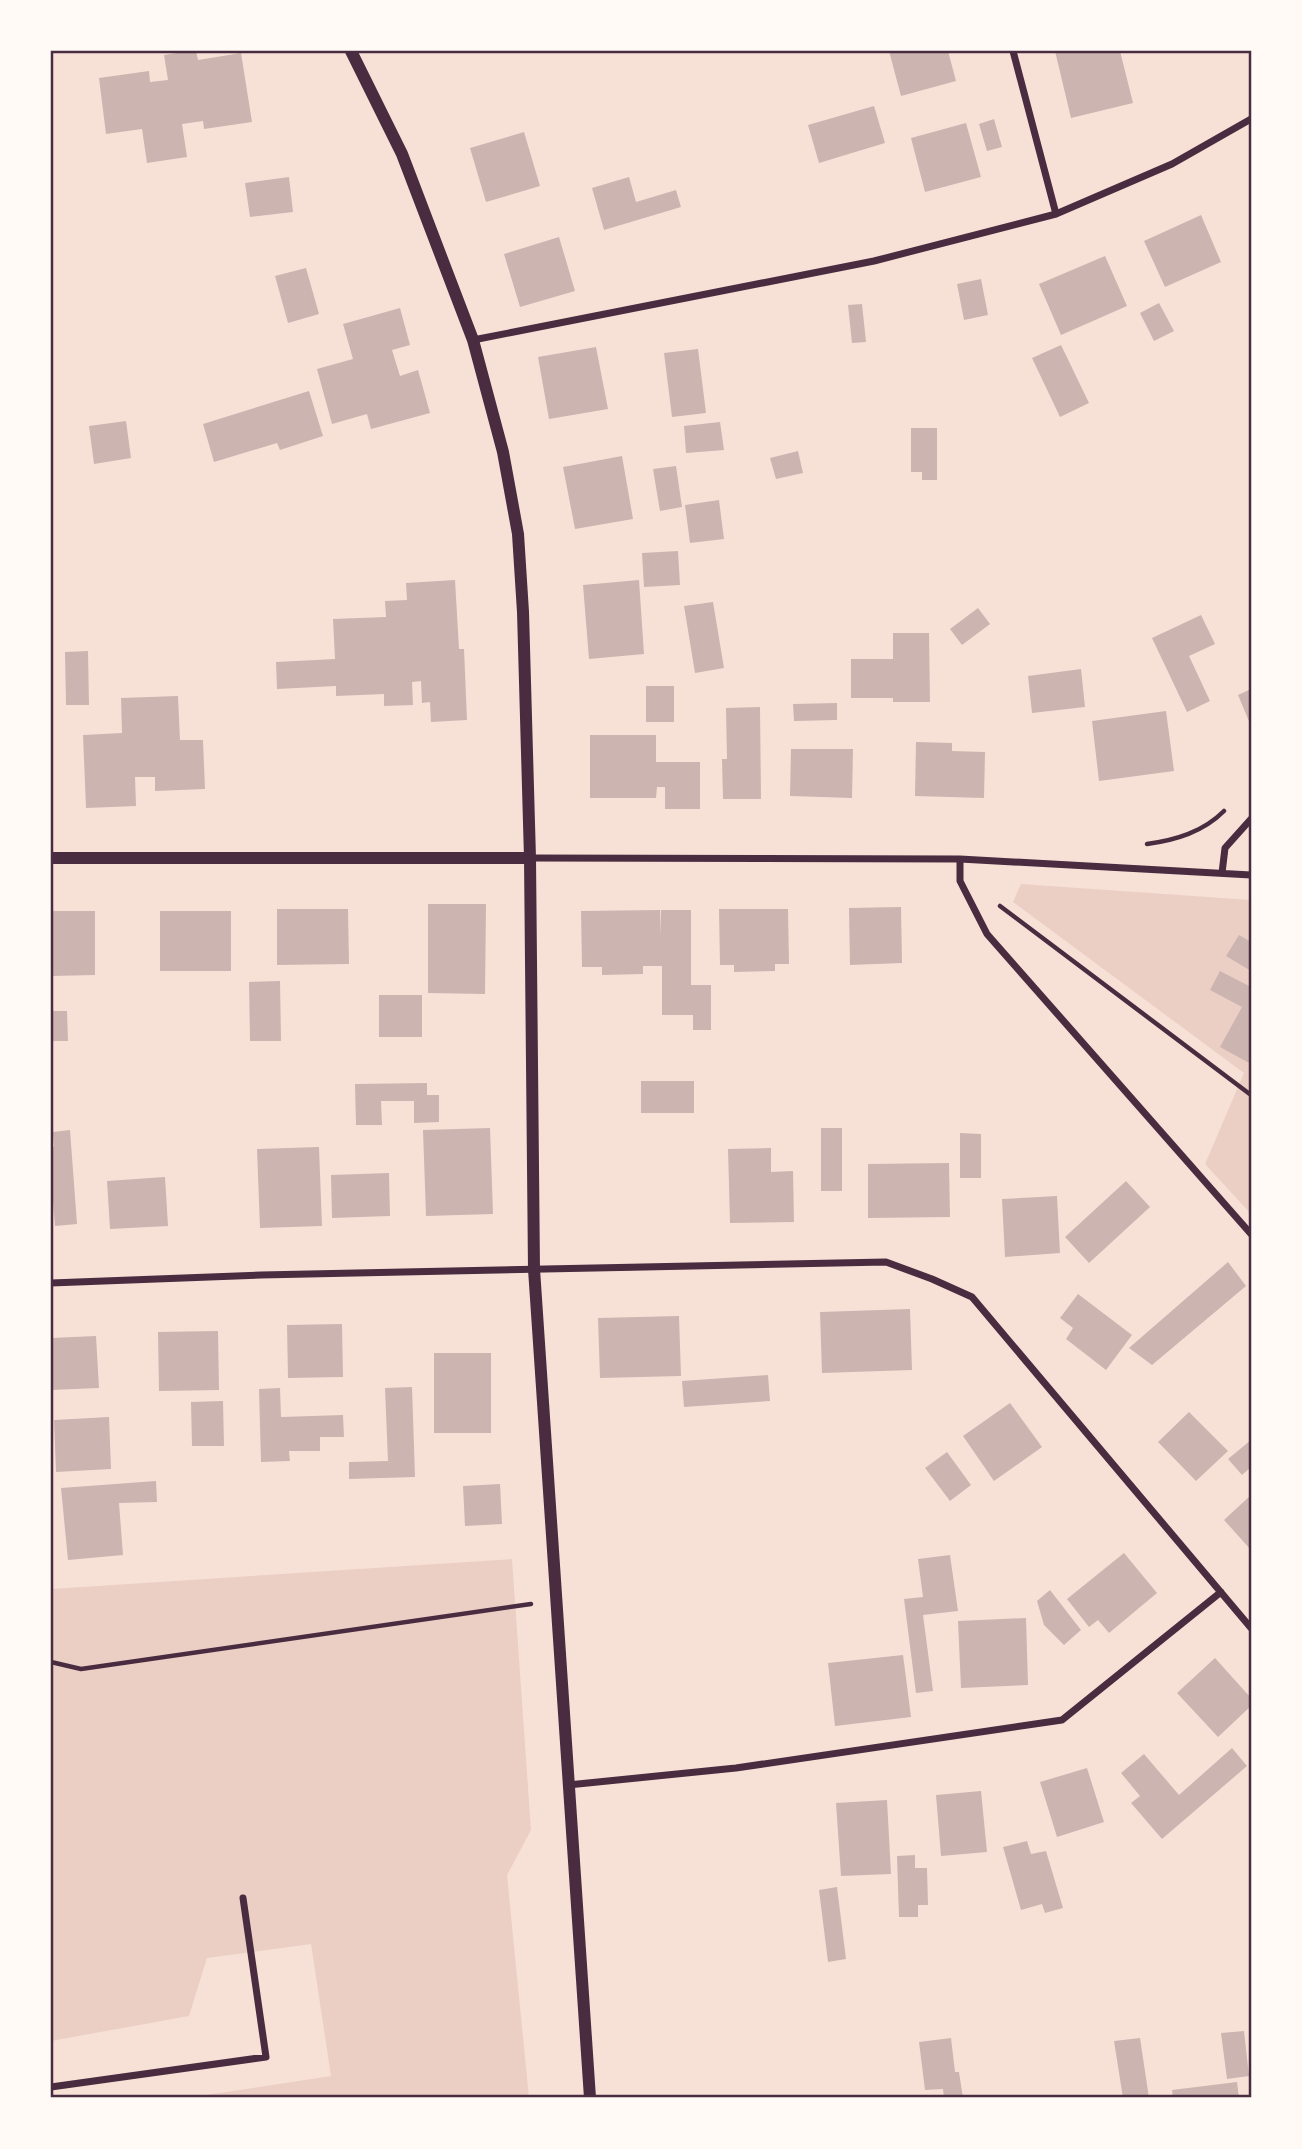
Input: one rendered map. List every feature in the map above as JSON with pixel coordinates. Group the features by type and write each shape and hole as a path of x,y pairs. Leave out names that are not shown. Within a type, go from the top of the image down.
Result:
{"street":[{"path":"351,51 402,155 473,340 503,452 518,534 523,612 530,858 534,1269 590,2098"},
{"path":"1013,51 1056,214"},
{"path":"473,340 874,261 1056,214 1172,164 1251,119"},
{"path":"1222,873 1225,848 1251,819"},
{"path":"51,858 960,859 1251,875"},
{"path":"960,859 960,881 987,934 1251,1234"},
{"path":"51,1283 886,1262 972,1297 1251,1628"},
{"path":"567,1785 736,1768 1062,1720 1221,1592"},
{"path":"51,2087 267,2057 243,1898"}],"path":[{"path":"960,881 996,903 1251,1095"},
{"path":"51,1662 81,1669 556,1600"}],"shaded area":[{"path":"1021,884 1251,900 1251,1214 1205,1164 1244,1073 1013,902"},
{"path":"512,1559 531,1830 507,1875 529,2098 186,2098 331,2076 311,1944 207,1958 189,2016 51,2041 51,1589"}],"building":[{"path":"196,51 198,60 241,53 252,122 204,129 203,121 182,124 187,157 147,163 142,129 106,134 99,78 149,71 150,82 168,80 164,55"},
{"path":"889,51 948,51 956,81 901,96"},
{"path":"1055,51 1120,51 1133,103 1071,118"},
{"path":"874,106 885,143 819,163 808,125"},
{"path":"994,119 1002,147 987,151 979,124"},
{"path":"966,123 981,177 925,192 911,138"},
{"path":"524,132 540,186 486,202 470,148"},
{"path":"289,177 293,212 250,217 245,183"},
{"path":"629,177 636,202 676,190 681,207 604,230 592,188"},
{"path":"1201,215 1221,262 1165,287 1144,241"},
{"path":"559,237 575,291 520,307 504,254"},
{"path":"1105,256 1127,306 1061,335 1039,284"},
{"path":"306,268 319,314 288,323 275,276"},
{"path":"981,279 988,315 964,320 957,284"},
{"path":"1159,303 1174,331 1154,341 1140,313"},
{"path":"862,304 866,342 852,343 848,305"},
{"path":"400,308 410,345 392,350 400,376 418,370 430,413 371,429 367,414 332,424 317,369 353,359 343,324"},
{"path":"1061,345 1089,403 1060,417 1032,358"},
{"path":"596,347 608,409 549,419 538,357"},
{"path":"698,349 706,413 672,417 664,353"},
{"path":"309,391 323,436 280,450 277,443 214,462 203,424"},
{"path":"126,421 131,458 94,464 89,426"},
{"path":"720,422 724,450 686,453 684,426"},
{"path":"911,428 937,428 937,480 922,480 922,472 911,472"},
{"path":"798,451 803,473 776,479 770,458"},
{"path":"622,456 633,519 575,529 563,467"},
{"path":"676,466 682,507 660,511 653,469"},
{"path":"719,500 724,539 690,543 685,505"},
{"path":"678,551 680,585 644,587 642,553"},
{"path":"455,580 459,649 464,649 467,720 431,722 430,702 422,703 421,681 412,682 413,705 384,706 384,694 336,696 336,686 277,689 276,662 335,659 333,619 386,617 385,601 407,600 406,583"},
{"path":"639,580 644,654 589,659 583,585"},
{"path":"713,602 724,668 695,673 684,606"},
{"path":"978,608 990,624 962,645 950,629"},
{"path":"1201,615 1215,644 1189,656 1210,701 1187,712 1152,638"},
{"path":"893,633 929,633 930,702 893,702 893,698 851,698 851,659 893,659"},
{"path":"88,651 89,705 66,705 65,652"},
{"path":"1081,669 1085,707 1032,713 1028,676"},
{"path":"646,686 674,686 674,722 646,722"},
{"path":"1251,689 1251,726 1238,695"},
{"path":"178,696 180,740 203,740 205,789 155,791 155,777 135,777 136,806 86,808 83,735 122,733 121,698"},
{"path":"837,703 837,720 794,721 793,704"},
{"path":"760,707 761,799 723,799 722,759 727,759 726,708"},
{"path":"1166,711 1174,771 1099,781 1092,721"},
{"path":"590,735 656,735 656,762 700,762 700,809 665,809 665,787 657,787 656,798 590,798"},
{"path":"916,742 952,743 952,751 985,752 984,798 915,796"},
{"path":"791,749 853,749 852,798 790,796"},
{"path":"428,904 486,904 485,994 428,993"},
{"path":"901,907 902,963 850,965 849,908"},
{"path":"277,909 348,909 349,964 277,965"},
{"path":"719,909 788,909 789,964 775,964 775,971 734,972 734,965 720,965"},
{"path":"660,910 660,936 661,910 691,910 691,985 711,985 711,1030 693,1030 693,1015 662,1015 662,966 643,966 643,974 602,975 602,967 582,967 581,911"},
{"path":"51,911 95,911 95,975 51,976"},
{"path":"160,911 231,911 231,971 160,971"},
{"path":"1239,935 1251,942 1251,971 1226,956"},
{"path":"1220,971 1251,987 1251,1064 1220,1047 1242,1007 1210,990"},
{"path":"280,981 281,1041 250,1041 249,982"},
{"path":"379,995 422,995 422,1037 379,1037"},
{"path":"51,1011 67,1011 68,1041 51,1041"},
{"path":"641,1081 694,1081 694,1113 641,1113"},
{"path":"427,1083 427,1095 439,1095 439,1122 414,1123 414,1101 381,1101 382,1125 356,1125 355,1084"},
{"path":"490,1128 493,1214 426,1216 423,1130"},
{"path":"821,1128 842,1128 842,1191 821,1191"},
{"path":"70,1130 77,1224 55,1226 51,1176 53,1132"},
{"path":"960,1133 981,1134 981,1178 960,1178"},
{"path":"319,1147 322,1226 260,1228 257,1149"},
{"path":"771,1148 771,1172 793,1171 794,1222 730,1223 728,1149"},
{"path":"949,1163 950,1217 868,1218 868,1164"},
{"path":"389,1173 390,1216 332,1218 331,1175"},
{"path":"165,1177 168,1226 110,1229 107,1181"},
{"path":"1126,1181 1150,1207 1089,1263 1065,1237"},
{"path":"1057,1196 1060,1253 1005,1257 1002,1199"},
{"path":"1228,1262 1246,1286 1152,1365 1129,1348"},
{"path":"1078,1294 1132,1335 1106,1370 1066,1339 1073,1328 1060,1318"},
{"path":"910,1309 912,1370 822,1373 820,1312"},
{"path":"679,1316 681,1376 600,1378 598,1318"},
{"path":"342,1324 343,1377 288,1378 287,1325"},
{"path":"218,1331 219,1390 159,1391 158,1332"},
{"path":"96,1336 99,1388 51,1390 51,1338"},
{"path":"434,1353 491,1353 491,1433 434,1433"},
{"path":"768,1375 770,1401 684,1407 682,1381"},
{"path":"412,1387 415,1477 349,1479 349,1462 388,1461 385,1388"},
{"path":"280,1388 281,1417 343,1415 344,1437 320,1437 320,1451 289,1451 290,1461 261,1462 259,1389"},
{"path":"223,1401 224,1446 192,1446 191,1402"},
{"path":"1010,1403 1042,1447 994,1481 963,1436"},
{"path":"1189,1412 1228,1451 1196,1481 1158,1442"},
{"path":"109,1417 111,1469 56,1472 54,1420"},
{"path":"1251,1440 1251,1467 1242,1475 1228,1459"},
{"path":"947,1452 971,1485 950,1501 925,1468"},
{"path":"156,1481 157,1502 119,1503 123,1555 68,1560 61,1488"},
{"path":"500,1484 502,1524 465,1526 463,1486"},
{"path":"1251,1495 1251,1550 1224,1520"},
{"path":"1124,1553 1157,1593 1109,1633 1098,1620 1089,1627 1067,1599"},
{"path":"950,1555 958,1611 923,1615 933,1691 916,1693 904,1599 923,1597 918,1559"},
{"path":"1050,1590 1081,1630 1064,1645 1044,1625 1037,1601"},
{"path":"1026,1618 1028,1685 961,1688 958,1621"},
{"path":"903,1655 911,1717 835,1726 828,1663"},
{"path":"1215,1658 1251,1698 1251,1706 1218,1737 1177,1693"},
{"path":"1232,1748 1247,1766 1162,1839 1131,1803 1140,1796 1121,1773 1144,1754 1179,1795"},
{"path":"1087,1768 1104,1822 1057,1837 1040,1782"},
{"path":"981,1791 987,1852 941,1856 936,1795"},
{"path":"887,1800 891,1874 841,1876 836,1803"},
{"path":"1027,1841 1031,1854 1046,1851 1063,1908 1045,1913 1042,1904 1021,1910 1003,1847"},
{"path":"915,1855 915,1868 927,1868 928,1905 918,1905 918,1917 899,1917 897,1856"},
{"path":"837,1887 846,1959 828,1962 819,1890"},
{"path":"1244,2031 1249,2076 1227,2079 1221,2033"},
{"path":"951,2038 955,2072 959,2072 963,2098 944,2098 943,2089 925,2090 919,2042"},
{"path":"1140,2038 1149,2098 1123,2098 1114,2041"},
{"path":"1237,2082 1239,2098 1173,2098 1172,2090"}]}
